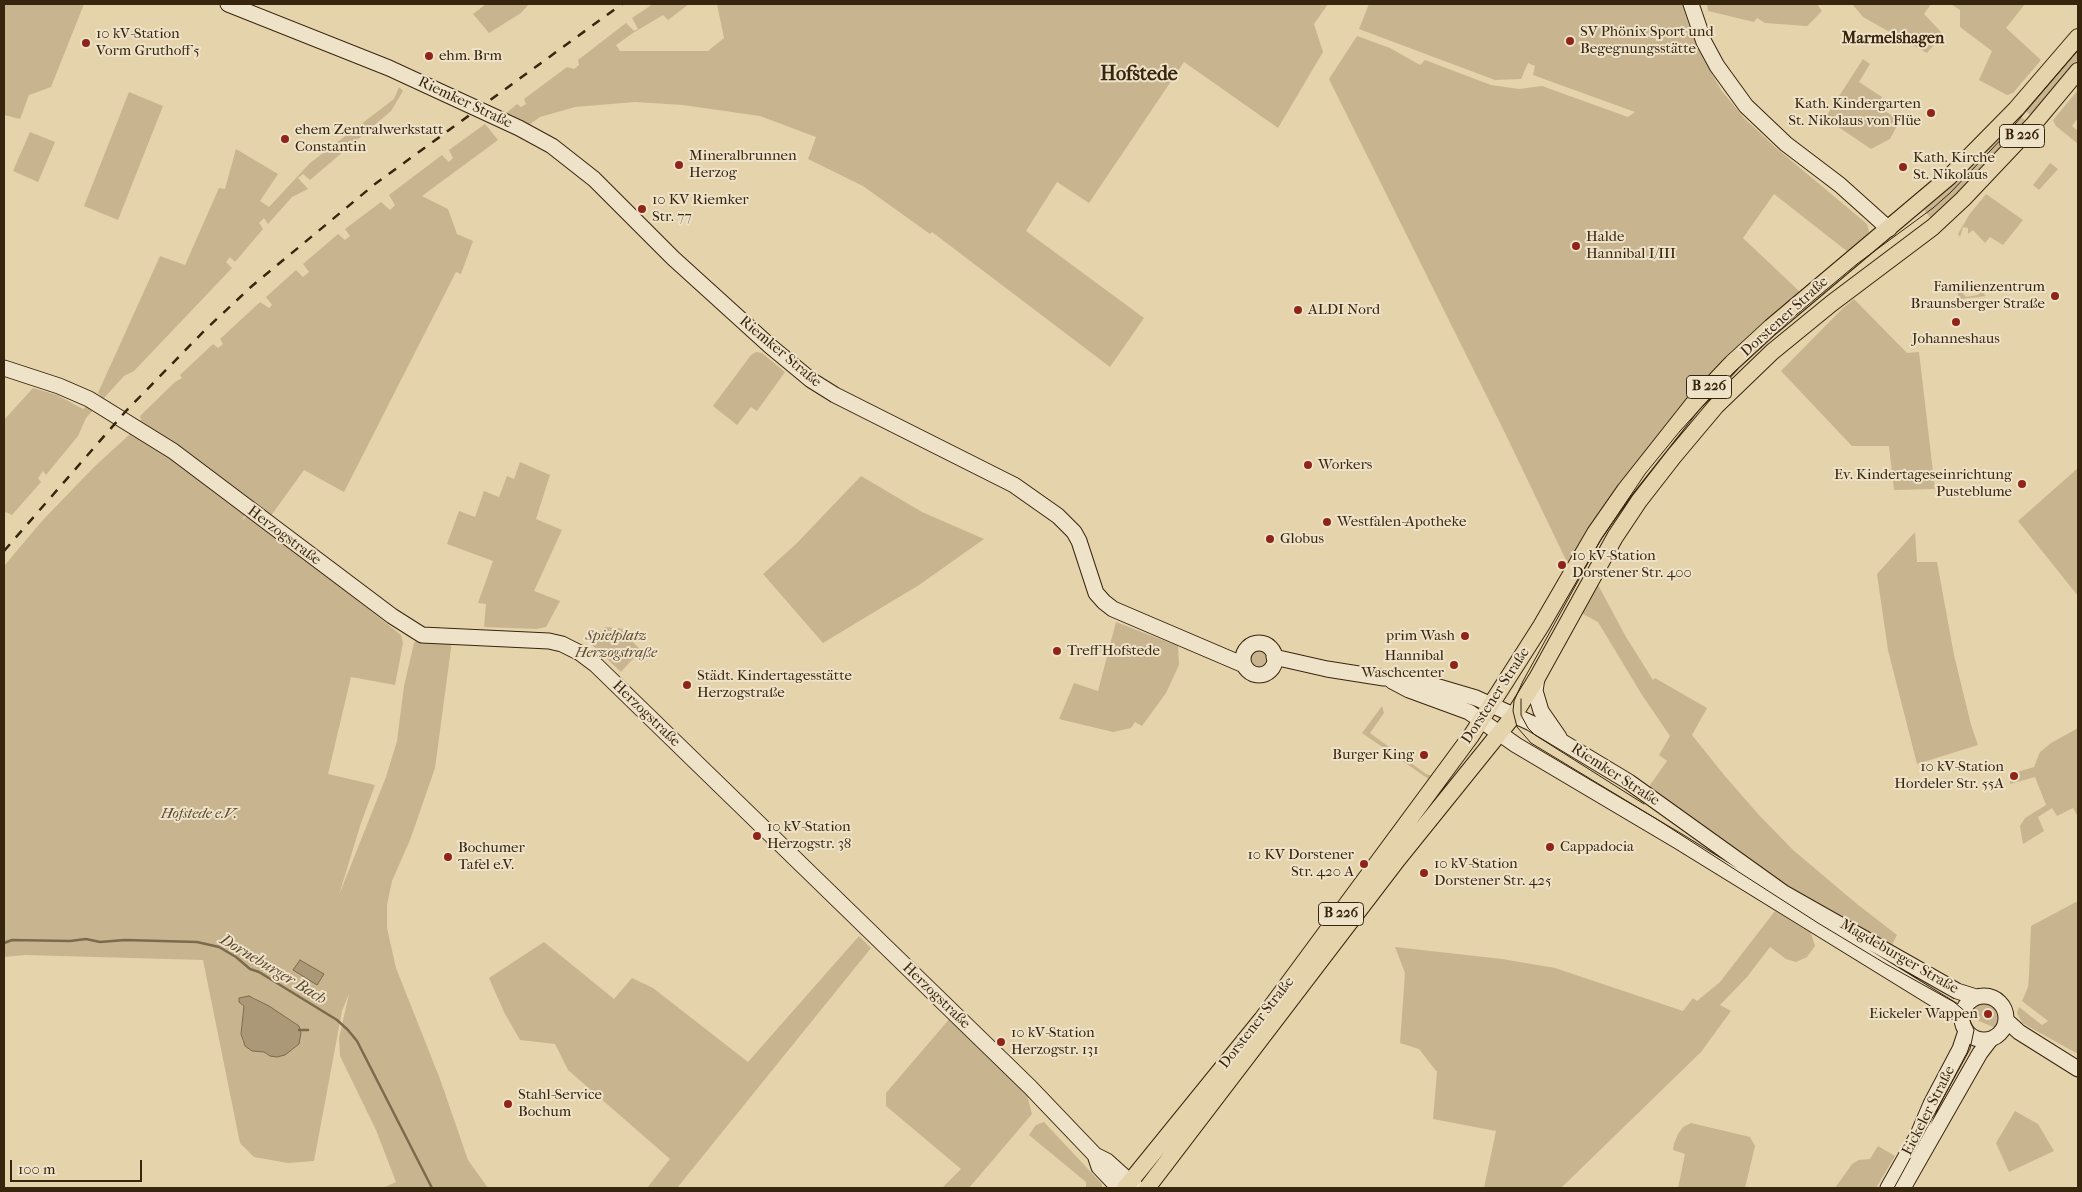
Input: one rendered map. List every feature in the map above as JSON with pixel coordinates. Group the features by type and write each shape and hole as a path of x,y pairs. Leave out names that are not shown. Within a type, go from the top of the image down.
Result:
{"main road":[{"name":"Dorstener Straße","path":"1128,1187 1262,1019 1387,852 1492,705 1595,533 1625,490 1693,404 1732,363 1771,327 1949,177 2016,109 2078,37"},
{"name":"Dorstener Straße","path":"1147,1188 1398,859 1514,715 1537,678 1591,578 1620,530 1668,462 1716,406 1756,366 1795,332 1942,219 1985,177 2033,125 2078,71"},
{"path":"1893,226 1913,242"}],"street":[{"name":"Riemker Straße","path":"228,4 389,68 519,128 552,146 594,180 673,258 778,354 811,380 835,395 1023,490 1058,516 1074,532 1079,541 1096,592 1104,602 1129,617 1218,652 1244,658"},
{"path":"1691,4 1704,42 1716,66 1737,96 1786,144 1840,185 1873,203 1893,226"},
{"name":"Herzogstraße","path":"4,368 59,386 89,399 174,451 392,616 422,635 549,641 562,644 580,652 596,665 1030,1087 1095,1155 1107,1160 1128,1187"},
{"path":"1253,644 1261,644 1270,648 1273,662 1265,674 1256,675 1249,672 1244,658 1253,644"},
{"name":"Riemker Straße","path":"1273,662 1388,679 1404,678 1415,680 1476,698 1514,715 1563,742 1643,791 1819,920"},
{"path":"1537,678 1535,691 1541,711 1563,742"},
{"name":"Riemker Straße","path":"1388,679 1409,690 1464,710 1482,720 1500,733 1819,920"},
{"name":"Magdeburger Straße","path":"1819,920 1957,991 1976,997"},
{"name":"Magdeburger Straße","path":"1819,920 1962,1016"},
{"path":"1999,1032 2004,1008 1999,1001 1988,996 1976,997 1966,1005 1962,1016 1966,1031 1978,1040 1999,1032 2040,1050 2047,1050 2078,1069"},
{"name":"Eickeler Straße","path":"1888,1188 1917,1137 1931,1104 1960,1049 1966,1031"},
{"name":"Eickeler Straße","path":"1903,1188 1980,1053 1999,1032"}],"green space":[{"path":"4,4 84,4 51,87 29,95 20,119 4,115"},
{"path":"486,4 529,4 521,13 489,33 473,14"},
{"path":"653,4 689,4 668,20 663,15 633,33 616,45 620,51 708,51 724,38 717,4 1328,4 1314,24 1323,52 1278,128 1184,62 1089,203 1057,182 1026,231 1144,318 1110,367 932,232 930,234 863,186 808,159 816,137 760,116 683,105 635,102 575,107 540,117 529,125 505,114 517,104 521,107 526,104 524,99 567,67 574,69 579,65 578,60 626,23 634,31 638,29 632,18"},
{"path":"1369,4 1683,4 1701,54 1721,90 1745,119 1775,147 1867,224 1869,232 1863,240 1848,252 1774,194 1743,238 1800,292 1760,328 1686,401 1604,506 1569,563 1329,79 1357,36 1390,48 1420,65 1425,60 1491,85 1519,89 1542,86 1628,117 1635,112 1533,75 1535,66 1528,63 1521,79 1495,80 1359,29"},
{"path":"1707,4 1817,4 1822,11 1807,26 1765,23 1757,18 1754,22 1708,11"},
{"path":"1852,4 1931,4 1924,14 1943,34 1927,53 1863,17"},
{"path":"1951,4 2025,4 2006,28 2041,60 2013,93 2007,95 1979,80 1992,51 1960,27 1960,10"},
{"path":"2078,44 2078,64 2033,118 2023,108"},
{"path":"1863,59 1870,64 1859,82 1882,97 1878,107 1900,120 1890,139 1871,149 1825,118"},
{"path":"399,87 403,91 391,111 310,180 303,174 298,178 308,189 292,197 268,224 264,218 259,223 263,229 235,262 230,257 226,262 232,268 134,371 124,376 86,418 78,436 46,475 43,471 38,478 41,482 12,515 6,512 4,515 4,420 33,388 57,395 83,409 101,396 98,393 160,256 185,265 219,188 225,189 236,149 278,174 260,201 269,207 310,163 394,99"},
{"path":"2078,90 2078,118 2072,126 2078,131 2078,144 2056,126 2053,120"},
{"path":"129,92 163,106 118,220 84,206"},
{"path":"2018,114 2028,123 1933,221 1924,210 1981,157"},
{"name":"Hofstede e.V.","path":"485,124 498,140 422,196 448,209 457,234 473,241 461,274 456,272 344,492 304,470 270,517 248,508 242,521 249,514 401,635 403,643 395,685 351,677 328,774 375,785 360,826 339,895 386,777 397,741 404,686 414,643 422,635 452,641 435,768 410,840 392,881 387,905 387,928 396,968 440,1079 468,1160 488,1188 383,1188 396,1182 376,1130 340,1056 339,1038 349,994 342,1011 314,1161 288,1163 254,1157 240,1143 203,960 25,955 4,957 4,566 42,521 94,467 129,435 141,421 140,416 175,382 182,378 180,375 213,344 218,348 223,344 220,339 260,302 269,308 272,305 266,297 296,270 303,277 309,272 303,264 338,234 345,240 350,236 345,229 381,202 390,210 395,205 389,195 442,155 449,162 453,158 449,150","holes":["253,997 299,1026 270,1056 264,1052 252,1051 243,1043 241,1034 244,1006 239,1002 240,998"]},
{"path":"30,132 55,142 38,182 13,171"},
{"path":"2050,163 2058,169 2039,190 2033,185"},
{"path":"1986,194 2023,220 2003,245 1990,237 1985,243 1973,230 1968,234 1968,228 1963,227 1960,237 1958,234 1969,215"},
{"path":"1958,288 1966,297 1978,295 1981,292 1979,289 1986,296 1961,299 1958,296"},
{"path":"1854,299 1907,353 1919,352 1935,489 1894,490 1889,446 1852,446 1781,371"},
{"path":"756,352 762,353 785,372 757,411 751,407 737,425 713,406 751,355"},
{"path":"520,462 550,475 536,519 562,530 534,591 560,601 546,627 536,629 484,627 486,604 478,603 493,561 447,544 459,511 475,517 484,491 499,497 507,476 514,479"},
{"path":"2078,468 2078,596 2018,521"},
{"path":"861,476 922,512 984,539 919,585 823,643 763,574 797,543"},
{"path":"1915,532 1917,562 1937,562 1954,655 1971,725 1978,745 1917,764 1888,650 1877,574"},
{"path":"1597,583 1626,637 1653,680 1655,678 1707,708 1692,735 1724,775 1793,850 1897,935 1891,947 1797,895 1650,790 1650,785 1667,761 1659,755 1670,736 1642,695 1598,622 1581,613"},
{"path":"1116,622 1178,646 1179,665 1166,693 1142,726 1135,722 1131,728 1113,732 1059,719 1074,683 1098,691"},
{"name":"Spielplatz Herzogstraße","path":"605,627 626,629 636,638 632,641 641,650 621,672 590,643"},
{"path":"1258,649 1265,652 1268,659 1265,666 1258,669 1251,666 1248,659 1251,652"},
{"path":"1382,706 1384,713 1370,733 1426,774 1433,776 1430,780 1362,733"},
{"path":"2078,728 2078,817 2073,808 2057,816 2052,808 2038,817 2044,831 2023,844 2020,826 2025,818 2046,805 2035,777 2010,784 2010,781 2019,778 2017,772 2034,767 2040,752 2051,743"},
{"path":"2076,902 2078,903 2078,1054 2022,1023 2017,1013 2019,1007 2042,1025 2048,1021 2022,1001 2028,987 2031,926"},
{"path":"1775,911 1811,933 1815,946 1807,957 1796,962 1786,959 1770,947 1747,977 1720,1005 1731,1011 1701,1052 1561,1188 1484,1188 1496,1131 1433,1119 1437,1072 1419,1049 1400,1043 1405,973 1395,947 1502,959 1555,968 1683,1011 1693,998 1697,1001 1720,982"},
{"path":"859,936 871,948 677,1188 647,1188 670,1159 568,1070 555,1044 520,1040 504,1012 489,978 544,942 614,999 632,978 653,988 748,1062"},
{"path":"1982,1002 1991,1003 1998,1010 2001,1021 1998,1029 1979,1021 1971,1007"},
{"path":"951,1017 1027,1095 1032,1114 969,1188 942,1188 961,1169 886,1106 886,1093"},
{"path":"2015,1111 2038,1124 2054,1151 2009,1172 1996,1143"},
{"path":"1044,1122 1102,1184 1102,1188 1086,1188 1086,1182 1029,1135 1036,1125"},
{"path":"1691,1123 1750,1137 1755,1146 1745,1188 1678,1188 1685,1154 1673,1150 1674,1144 1683,1127"},
{"path":"1878,1146 1895,1156 1876,1188 1835,1188 1852,1164 1859,1160 1870,1159"}],"shaded area":[{"path":"300,960 324,974 317,985 293,970"},
{"path":"249,996 269,1006 299,1026 301,1033 299,1044 285,1055 277,1057 270,1056 264,1052 252,1051 245,1046 241,1034 244,1006 239,1002 239,998"}],"waterway":[{"name":"Dorneburger Bach","path":"4,943 12,940 70,941 86,939 100,942 125,940 197,942 219,947 236,957 250,969 259,972 337,1020 348,1030 357,1041 432,1188"},
{"path":"299,1030 308,1030"}],"tram line":[{"path":"1894,1188 1970,1049 1974,1030 1967,1013 1954,1002 1818,923 1655,818 1531,743 1517,727 1513,711 1514,701 1523,681 1600,541 1645,474 1680,431 1733,373 1790,320 1857,264 1933,208 1950,193 2010,130 2078,50"},
{"path":"1521,699 1521,715 1528,728 1535,735 1644,804"}],"railway":[{"path":"4,551 126,411 205,330 252,286 375,184 622,4"}],"place":[{"name":"SV Phönix Sport und Begegnungsstätte","path":"1570,41"},
{"name":"10 kV-Station Vorm Gruthoff 5","path":"86,43"},
{"name":"ehm. Brm","path":"429,56"},
{"name":"Kath. Kindergarten St. Nikolaus von Flüe","path":"1931,113"},
{"name":"ehem Zentralwerkstatt Constantin","path":"285,139"},
{"name":"Mineralbrunnen Herzog","path":"679,165"},
{"name":"Kath. Kirche St. Nikolaus","path":"1903,167"},
{"name":"10 KV Riemker Str. 77","path":"642,209"},
{"name":"Halde Hannibal I/III","path":"1576,246"},
{"name":"Familienzentrum Braunsberger Straße","path":"2055,296"},
{"name":"ALDI Nord","path":"1298,310"},
{"name":"Johanneshaus","path":"1956,322"},
{"name":"Workers","path":"1308,465"},
{"name":"Ev. Kindertageseinrichtung Pusteblume","path":"2022,484"},
{"name":"Westfalen-Apotheke","path":"1327,522"},
{"name":"Globus","path":"1270,539"},
{"name":"10 kV-Station Dorstener Str. 400","path":"1562,565"},
{"name":"prim Wash","path":"1465,636"},
{"name":"Treff Hofstede","path":"1057,651"},
{"name":"Hannibal Waschcenter","path":"1454,665"},
{"name":"Städt. Kindertagesstätte Herzogstraße","path":"687,685"},
{"name":"Burger King","path":"1424,755"},
{"name":"10 kV-Station Hordeler Str. 55A","path":"2014,776"},
{"name":"10 kV-Station Herzogstr. 38","path":"757,836"},
{"name":"Cappadocia","path":"1550,847"},
{"name":"Bochumer Tafel e.V.","path":"448,857"},
{"name":"10 KV Dorstener Str. 420 A","path":"1364,864"},
{"name":"10 kV-Station Dorstener Str. 425","path":"1424,873"},
{"name":"Eickeler Wappen","path":"1988,1014"},
{"name":"10 kV-Station Herzogstr. 131","path":"1001,1042"},
{"name":"Stahl-Service Bochum","path":"508,1104"}],"district":[{"name":"Marmelshagen","path":"1893,39"},
{"name":"Hofstede","path":"1139,75"}]}
